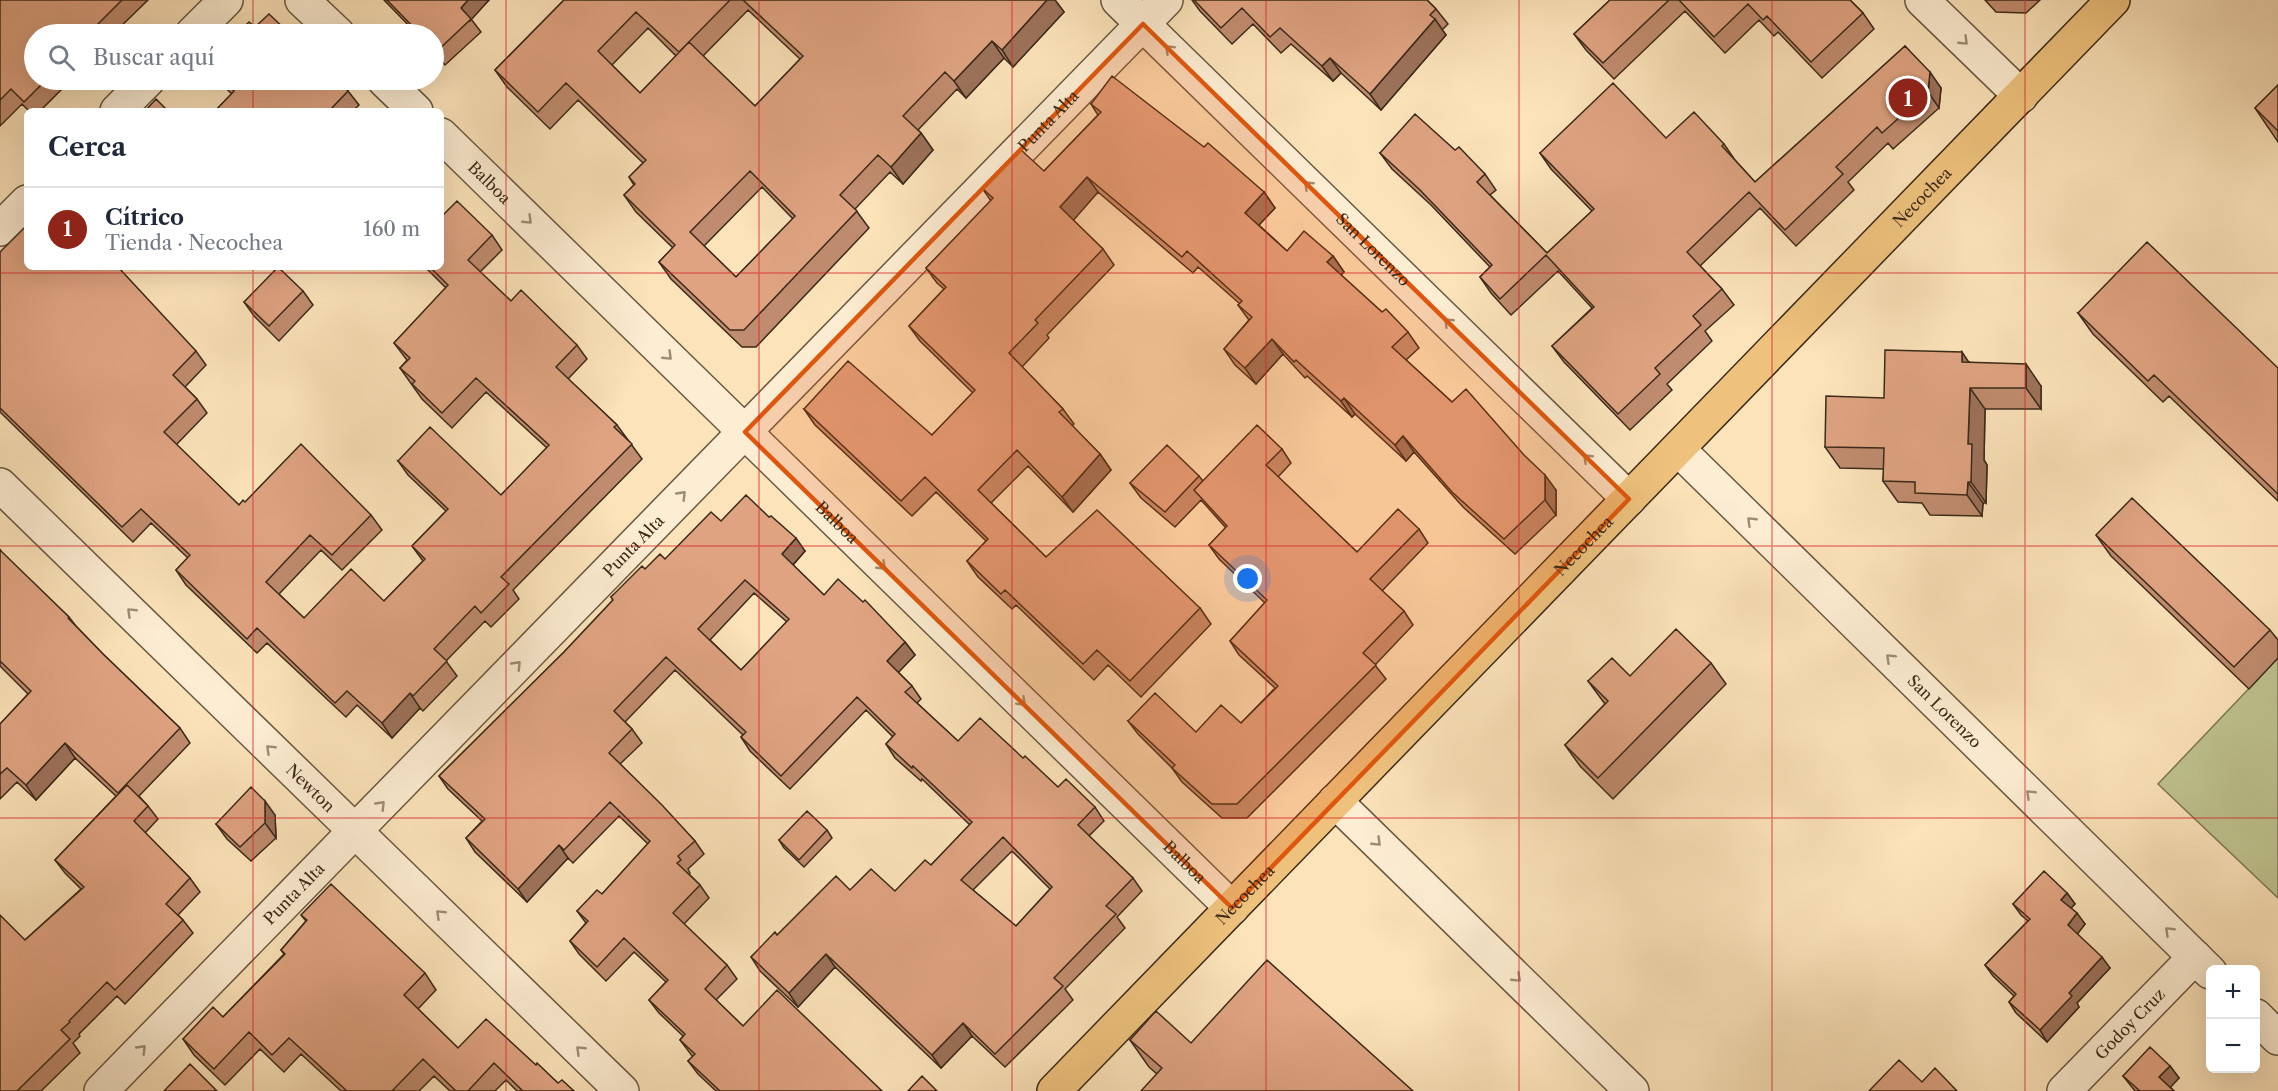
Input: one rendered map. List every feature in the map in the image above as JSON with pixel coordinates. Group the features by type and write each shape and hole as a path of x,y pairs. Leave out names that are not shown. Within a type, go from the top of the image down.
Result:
{"main road":[{"name":"Necochea","path":"1054,1091 2114,0"}],"street":[{"path":"202,24 226,0"},
{"path":"302,0 327,24"},
{"name":"San Lorenzo","path":"1118,0 1629,499"},
{"name":"Punta Alta","path":"101,1091 1166,0"},
{"path":"1922,0 2020,96"},
{"path":"120,108 138,90"},
{"path":"394,90 413,108"},
{"name":"Balboa","path":"444,138 1232,908"},
{"path":"0,229 24,205"},
{"name":"San Lorenzo","path":"1678,449 2203,964"},
{"name":"Newton","path":"0,485 622,1091"},
{"path":"1335,801 1632,1091"},
{"name":"Godoy Cruz","path":"2064,1091 2203,964"},
{"path":"2259,1019 2278,1038"}],"highlighted area":[{"path":"1143,24 1629,499 1232,908 745,432"}],"green space":[{"path":"2278,658 2278,898 2158,784"}],"building":[{"path":"0,0 122,0 98,24 24,24 24,90 36,90 24,102 11,89 0,100"},
{"path":"387,0 468,0 461,8 471,19 444,44 444,24 410,24"},
{"path":"564,0 730,0 679,52 636,12 598,51 640,93 689,42 755,106 803,56 743,0 1047,0 1002,50 992,41 954,81 945,72 903,116 921,133 891,167 878,155 840,195 857,211 744,330 730,330 659,262 675,245 624,195 635,184 629,177 646,160 566,83 538,112 495,70","holes":["750,171 795,216 736,277 690,232"]},
{"path":"1194,0 1427,0 1436,9 1430,15 1435,19 1370,94 1330,58 1322,66 1280,28 1270,37 1242,8 1221,28"},
{"path":"1610,0 1669,0 1603,63 1574,34"},
{"path":"1679,0 1850,0 1863,13 1811,62 1767,16 1763,20 1748,4 1714,37"},
{"path":"269,14 280,24 258,24"},
{"path":"1905,46 1930,72 1928,92 1882,133 1877,127 1836,167 1843,174 1785,230 1749,192 1687,252 1722,289 1693,316 1701,325 1655,368 1660,374 1618,414 1552,346 1594,307 1546,255 1500,299 1480,277 1492,265 1419,189 1380,153 1415,114 1455,150 1459,147 1485,174 1477,182 1547,253 1594,209 1540,153 1613,83 1666,138 1694,112 1755,182"},
{"path":"1112,76 1204,147 1208,143 1264,192 1245,213 1287,251 1304,231 1333,256 1327,262 1382,312 1386,309 1408,332 1392,347 1452,402 1466,389 1524,455 1545,475 1545,500 1504,539 1452,492 1403,436 1395,445 1344,398 1341,401 1296,360 1294,362 1272,339 1245,368 1224,349 1252,317 1238,305 1242,301 1187,251 1182,257 1087,177 1060,207 1103,249 1035,320 1038,323 1009,353 1063,409 1059,412 1100,454 1062,497 1017,450 978,490 1046,557 1097,510 1200,608 1130,681 1097,650 1083,664 1005,590 1001,594 967,561 988,539 925,477 901,501 804,409 848,361 932,435 975,390 909,326 946,287 926,268 993,198 982,188 1020,149 1044,171 1101,112 1091,104"},
{"path":"2278,85 2278,131 2255,108"},
{"path":"234,91 348,91 332,108 218,108"},
{"path":"156,99 165,108 148,108"},
{"path":"457,201 492,235 468,260 511,301 521,290 577,345 556,367 617,425 614,427 632,444 501,577 509,584 481,613 475,606 434,649 447,661 413,696 410,693 382,723 347,691 335,703 257,628 247,639 176,570 190,555 141,509 122,527 0,408 0,252 24,228 24,270 121,270 196,351 173,375 197,399 164,432 239,505 243,500 245,502 301,444 371,515 332,555 310,535 266,582 304,618 351,569 384,601 425,559 412,546 448,509 398,461 430,427 501,495 549,445 476,378 442,413 412,384 415,381 400,368 410,358 394,343 448,285 433,270 444,270 444,214"},
{"path":"2147,242 2278,368 2278,494 2154,375 2148,381 2078,313"},
{"path":"275,270 281,270 303,291 269,326 244,302"},
{"path":"1885,350 1962,352 1962,362 2026,364 2026,388 1970,388 1968,444 1972,444 1971,482 1968,482 1967,495 1915,493 1915,482 1883,481 1884,448 1825,447 1826,396 1884,398"},
{"path":"1257,425 1282,449 1266,465 1357,552 1398,509 1419,529 1370,579 1404,611 1363,653 1376,665 1237,804 1212,804 1172,768 1175,765 1128,721 1155,693 1196,732 1221,705 1241,723 1278,686 1230,641 1267,600 1209,545 1227,526 1194,490"},
{"path":"1167,445 1199,476 1165,512 1130,483"},
{"path":"746,495 769,517 771,516 796,538 782,554 824,595 838,579 863,602 865,600 905,642 887,661 912,686 905,692 958,741 980,718 1058,787 1066,779 1095,807 1078,825 1133,878 1106,906 1116,914 1054,978 1063,986 995,1054 963,1023 932,1055 826,954 789,993 751,957 775,932 777,935 836,876 850,890 871,869 895,891 925,860 931,865 972,822 913,766 912,768 886,744 895,734 857,697 781,776 741,737 746,732 666,657 614,711 632,729 609,753 695,841 678,856 681,860 677,863 700,885 673,913 727,965 705,989 743,1026 777,990 882,1091 720,1091 688,1061 695,1054 680,1040 685,1034 649,1000 668,980 624,938 597,967 570,941 588,921 577,911 597,890 602,894 650,841 610,802 564,850 559,845 518,889 466,838 485,819 439,776 564,652 613,600 611,597 642,566 645,569 660,554 665,559 711,512 721,521","holes":["745,580 789,619 741,670 698,629","1003,837 1052,887 1016,926 961,880"]},
{"path":"2132,498 2270,630 2234,667 2096,535"},
{"path":"0,550 180,728 118,793 65,743 26,785 7,768 0,774 0,724 31,691 0,661"},
{"path":"1676,629 1711,663 1598,778 1565,745 1608,701 1588,681 1612,658 1630,676"},
{"path":"127,785 148,806 134,821 190,878 166,904 183,920 115,990 107,982 69,1021 61,1030 70,1039 17,1091 0,1091 0,915 25,940 84,887 55,860"},
{"path":"251,787 265,801 265,823 240,847 216,824"},
{"path":"807,811 827,830 799,860 779,840"},
{"path":"2044,871 2067,893 2061,900 2077,913 2068,925 2102,957 2069,993 2072,996 2040,1030 2009,1002 2016,994 1985,965 2030,919 2013,904"},
{"path":"331,884 425,973 404,995 458,1048 486,1019 558,1083 562,1080 574,1091 523,1091 494,1063 468,1091 456,1091 423,1059 392,1091 347,1091 289,1038 272,1055 249,1032 214,1069 183,1039 213,1007 223,1017 285,954 281,950 307,920 301,915"},
{"path":"1267,960 1413,1091 1141,1091 1162,1068 1130,1040 1156,1011 1191,1043"},
{"path":"2150,1047 2170,1066 2159,1077 2174,1091 2140,1091 2123,1076"},
{"path":"1899,1060 1922,1082 1935,1068 1957,1091 1869,1091"},
{"path":"190,1064 217,1091 164,1091"},
{"path":"922,1076 937,1091 908,1091"}],"place":[{"name":"Cítrico","path":"1908,98"}]}
